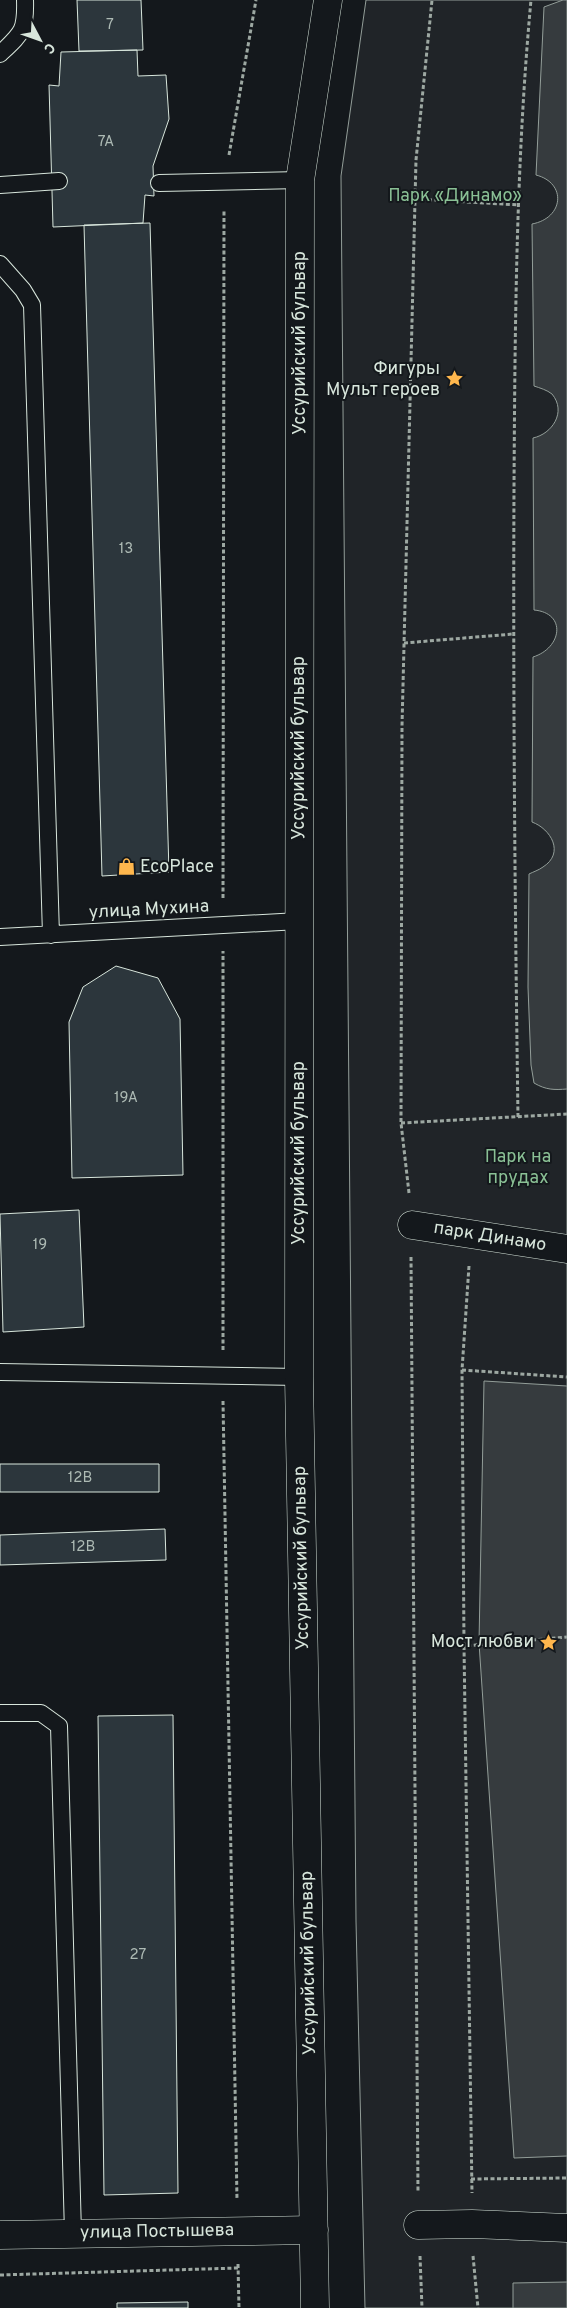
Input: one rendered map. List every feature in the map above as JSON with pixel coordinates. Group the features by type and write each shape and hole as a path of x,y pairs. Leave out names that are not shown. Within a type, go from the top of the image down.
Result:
{"street":[{"name":"Уссурийский бульвар","path":"315,2308 299,1377 300,180 328,0"},
{"name":"парк Динамо","path":"412,1226 567,1249"},
{"path":"418,2225 472,2224 567,2228"},
{"name":"улица Постышева","path":"0,2234 314,2230"}],"lane":[{"path":"0,54 19,36 26,22 25,0"},
{"path":"159,183 300,180"},
{"path":"0,185 59,182"},
{"path":"0,264 23,290 32,305 51,935"},
{"name":"улица Мухина","path":"0,937 299,921"},
{"path":"0,1372 299,1377"},
{"path":"0,1713 41,1713 59,1726 73,2233"}],"path":[{"path":"239,2308 223,1376 224,182 256,0"},
{"path":"422,2308 418,2225 412,1226 401,1123 402,726 416,160 432,0"},
{"path":"518,1117 513,634 514,365 523,90 531,0"},
{"path":"415,199 519,205"},
{"path":"404,643 513,634"},
{"path":"401,1123 567,1114"},
{"path":"470,1234 462,1370 464,1646 471,2179 478,2308"},
{"path":"462,1370 567,1377"},
{"path":"464,1646 567,1637"},
{"path":"471,2179 567,2178"},
{"path":"0,2275 238,2268"}],"green space":[{"name":"Парк «Динамо»","path":"366,0 567,0 567,2308 365,2308 356,1921 341,176"}],"shaded area":[{"path":"567,0 567,1089 558,1089 546,1088 534,1083 531,1065 528,987 529,874 550,861 554,848 550,836 545,830 532,822 533,657 543,653 550,646 555,639 557,631 552,617 534,610 533,438 540,436 551,427 558,415 558,408 552,394 534,386 532,224 550,215 556,208 558,200 557,192 553,185 546,179 536,175 544,7"},
{"path":"484,1381 567,1386 567,2156 514,2158 479,1643"},
{"path":"567,2282 567,2308 513,2308 513,2283"}],"building":[{"path":"77,0 141,0 143,50 79,51"},
{"path":"137,50 138,76 166,75 169,119 153,166 154,196 145,195 143,223 53,227 49,85 59,86 61,52"},
{"path":"150,223 169,872 102,876 84,225"},
{"path":"116,966 158,978 180,1019 183,1175 72,1178 69,1022 83,987"},
{"path":"79,1210 84,1327 3,1332 0,1214"},
{"path":"0,1464 159,1464 159,1492 0,1492"},
{"path":"165,1529 166,1560 0,1565 0,1535"},
{"path":"173,1715 178,2193 104,2195 98,1716"},
{"path":"188,2302 188,2308 117,2308 117,2303"}],"place":[{"name":"Фигуры Мульт героев","path":"454,379"},
{"name":"EcoPlace","path":"126,867"},
{"name":"Мост любви","path":"548,1642"}],"park label":[{"name":"Парк на прудах","path":"518,1167"}]}
